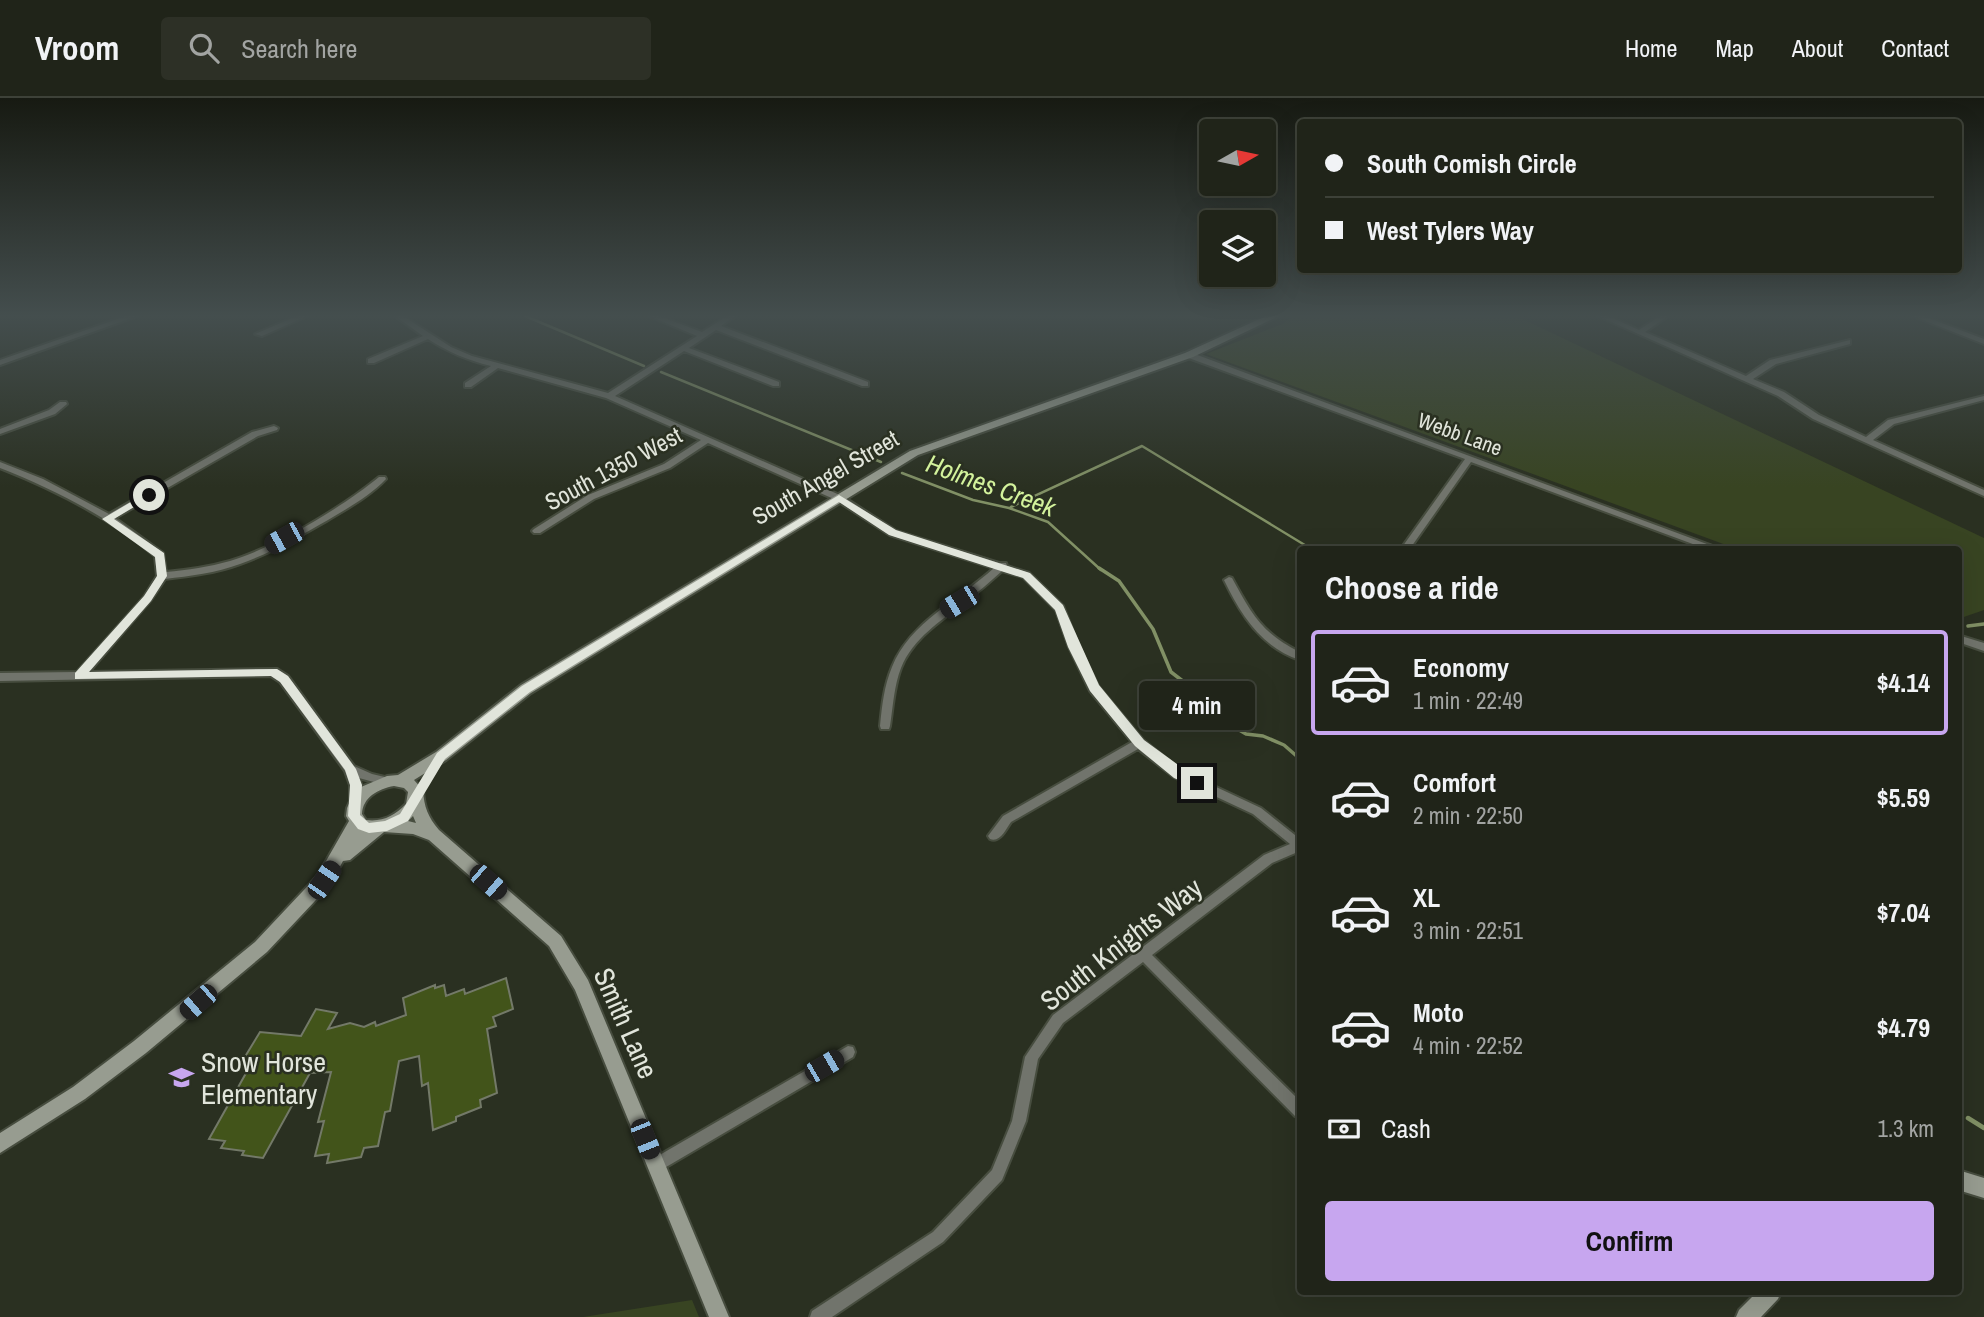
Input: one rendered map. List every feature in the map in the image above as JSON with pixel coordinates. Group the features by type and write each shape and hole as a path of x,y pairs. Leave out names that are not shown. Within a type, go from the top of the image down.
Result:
{"street":[{"path":"468,385 486,373"},
{"path":"522,373 610,396 839,498 893,533 1003,565 1026,575 1060,608 1074,647 1094,688 1139,743 1178,774 1257,811 1297,844"},
{"path":"610,396 645,373"},
{"path":"747,373 776,384"},
{"path":"836,373 865,384"},
{"name":"South Angel Street","path":"402,780 441,756 526,689 914,453 1139,373"},
{"name":"Webb Lane","path":"1238,373 1708,546"},
{"path":"1733,373 1867,440 1984,493"},
{"path":"1747,379 1756,373"},
{"path":"1867,440 1891,422 1981,401"},
{"path":"0,432 52,412 63,404"},
{"path":"107,519 255,434 274,428"},
{"name":"South 1350 West","path":"537,531 591,497 667,466 707,440"},
{"path":"1407,546 1470,458"},
{"path":"0,465 24,474 107,519 160,555 162,576 147,599 79,676"},
{"path":"162,576 238,562 355,500 382,479"},
{"path":"885,726 886,691 899,657 940,613 978,590 1003,565"},
{"path":"1229,580 1245,612 1260,633 1297,654"},
{"path":"1962,639 1984,647"},
{"path":"0,677 273,671 284,679 350,769 356,785 354,816 357,821 369,828 383,827"},
{"path":"994,836 1007,819 1139,743"},
{"name":"South Angel Street","path":"416,798 441,756"},
{"path":"336,863 383,827 404,817 416,798 414,788 402,780 369,778 350,769"},
{"path":"356,802 368,789 385,781"},
{"name":"Smith Lane","path":"416,798 422,820 434,835 555,941 582,986 719,1317"},
{"path":"0,1144 79,1093 181,1016 295,915 336,863 357,821"},
{"name":"Smith Lane","path":"383,827 413,828 434,835"},
{"name":"South Knights Way","path":"818,1317 938,1237 997,1175 1019,1121 1032,1057 1058,1019 1145,956 1268,859 1297,847"},
{"path":"1145,956 1297,1108"},
{"path":"656,1165 848,1052"},
{"path":"1962,1181 1984,1188"},
{"path":"1746,1317 1768,1295"}],"green space":[{"path":"1257,373 1636,373 1984,538 1984,610 1962,618 1962,546 1729,546"},
{"path":"692,1300 699,1317 583,1317"}],"building":[{"name":"Snow Horse Elementary","path":"506,978 513,1009 493,1017 496,1026 487,1029 497,1093 480,1100 481,1107 456,1117 456,1121 433,1130 428,1083 422,1086 419,1056 399,1061 390,1111 385,1112 378,1146 364,1148 361,1157 327,1163 329,1154 315,1156 324,1121 318,1122 331,1072 310,1073 263,1158 242,1155 244,1151 221,1148 225,1141 209,1139 250,1066 240,1065 260,1032 301,1036 316,1009 337,1013 328,1029 350,1023 364,1027 375,1022 376,1026 406,1015 403,998 435,985 435,988 444,985 446,996 464,989 465,994"}],"waterway":[{"name":"Holmes Creek","path":"663,373 881,462"},
{"path":"1011,507 1142,446 1306,546"},
{"name":"Holmes Creek","path":"902,473 973,500 1009,508 1048,522 1101,570"},
{"name":"Holmes Creek","path":"1099,568 1119,581 1153,629 1171,672 1206,699 1222,720 1246,734 1263,736 1284,745 1297,756"},
{"path":"1968,626 1984,624"},
{"name":"Holmes Creek","path":"1968,1118 1984,1128"}],"place":[{"name":"Snow Horse Elementary","path":"181,1078"}],"route":[{"path":"149,495 107,519 160,555 162,576 147,599 79,676 273,671 284,679 350,769 356,785 354,816 362,826 369,828 387,826 404,817 411,810 426,776 441,756 526,689 839,498 893,533 1003,565 1026,575 1060,608 1074,647 1094,688 1139,743 1178,774 1197,783"}]}
